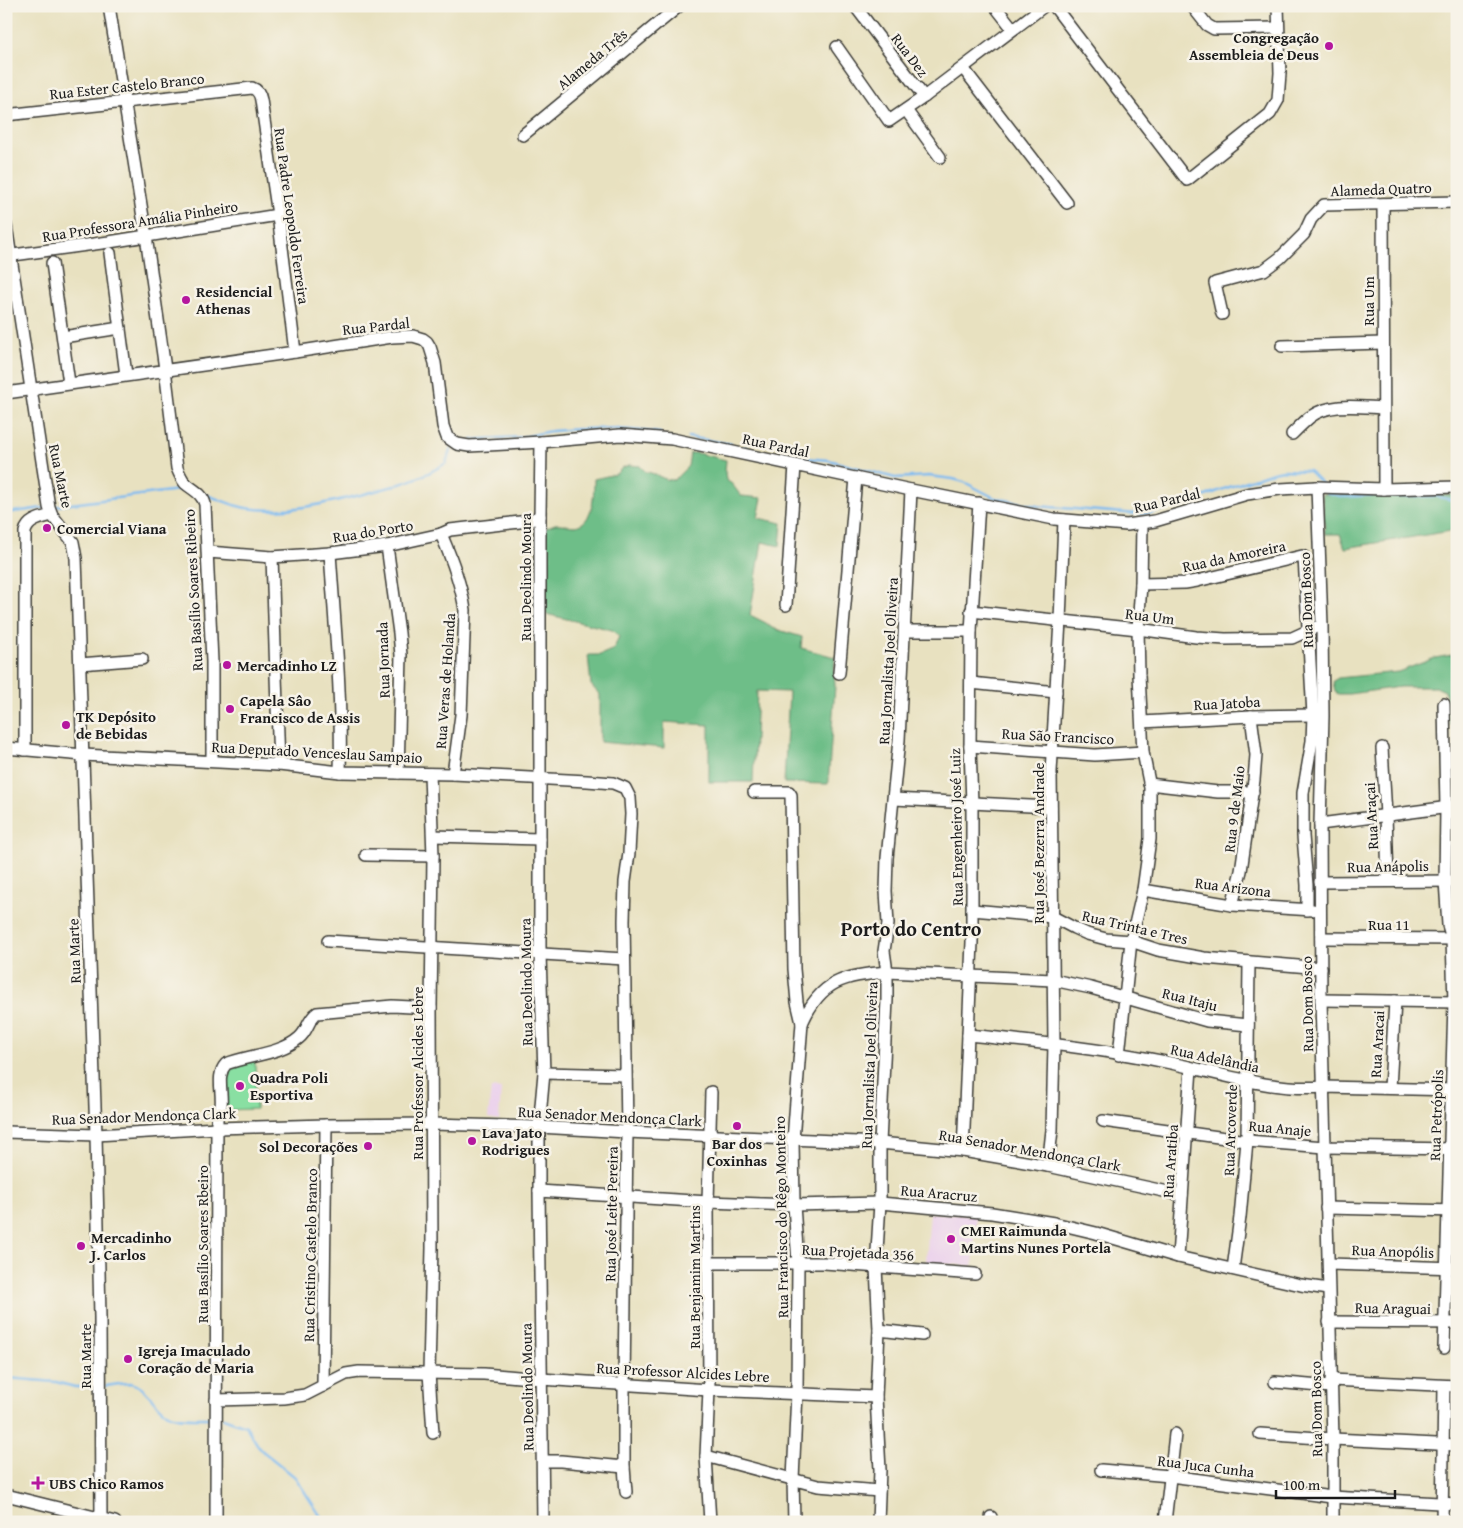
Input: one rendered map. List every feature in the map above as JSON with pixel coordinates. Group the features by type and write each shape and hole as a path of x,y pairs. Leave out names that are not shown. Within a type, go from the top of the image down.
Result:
{"street":[{"path":"108,6 146,236 165,370"},
{"name":"Alameda Três","path":"523,135 679,6"},
{"name":"Rua Dez","path":"855,6 924,97"},
{"path":"995,6 1013,29"},
{"path":"837,47 889,121 924,97 1044,6"},
{"path":"1054,6 1187,180 1270,114 1278,100 1280,73 1278,6"},
{"path":"1192,6 1207,25 1214,29 1278,28"},
{"path":"962,68 1067,203"},
{"name":"Rua Ester Castelo Branco","path":"6,115 252,88"},
{"name":"Rua Padre Leopoldo Ferreira","path":"252,88 259,92 261,100 295,352"},
{"path":"906,110 940,157"},
{"name":"Alameda Quatro","path":"1222,314 1215,283 1264,270 1280,258 1304,234 1312,219 1324,205 1457,202"},
{"name":"Rua Um","path":"1383,204 1384,488"},
{"name":"Rua Professora Amália Pinheiro","path":"9,256 278,215"},
{"name":"Rua Marte","path":"6,225 9,256 48,500 52,515 73,542 75,549 96,1135 100,1327 101,1520"},
{"path":"110,253 126,375"},
{"path":"52,263 69,383"},
{"path":"63,337 120,328"},
{"name":"Rua Pardal","path":"6,393 392,337 419,337 427,342 435,363 443,426 447,436 457,444 469,446 620,435 672,439 911,490 1064,520 1127,524 1142,524 1254,493 1280,489 1457,486"},
{"path":"1282,346 1383,343"},
{"name":"Rua Basílio Soares Ribeiro","path":"165,370 177,468 186,484 204,499 212,662 212,761"},
{"path":"1292,434 1310,417 1327,409 1352,407 1383,408"},
{"name":"Rua Deolindo Moura","path":"541,442 540,955 544,1073 539,1127 539,1191 543,1522"},
{"path":"786,605 795,465"},
{"path":"839,672 856,478"},
{"name":"Rua Dom Bosco","path":"1317,487 1323,716 1320,793 1321,1000 1329,1264 1333,1522"},
{"name":"Rua Jornalista Joel Oliveira","path":"878,1522 876,1397 879,1330 876,1267 887,1000 887,972 884,951 888,924 887,858 899,740 911,490"},
{"name":"Rua Engenheiro José Luiz","path":"963,1151 972,910 970,631 979,503"},
{"path":"26,750 25,532 26,526 31,522 52,515"},
{"name":"Rua do Porto","path":"208,552 272,557 330,554 387,546 441,534 450,530 522,522 540,516"},
{"name":"Rua José Bezerra Andrade","path":"1048,1166 1052,1130 1054,1044 1050,807 1064,520"},
{"path":"1119,1055 1131,941 1143,890 1150,839 1149,784 1143,752 1139,675 1138,630 1142,524"},
{"name":"Rua Veras de Holanda","path":"441,534 463,594 465,610 461,715 453,774"},
{"name":"Rua Jornada","path":"387,546 400,640 398,773"},
{"path":"330,554 339,669 340,772"},
{"name":"Rua da Amoreira","path":"1141,584 1197,581 1304,556 1309,629"},
{"path":"272,557 279,765"},
{"name":"Rua Um","path":"972,612 1196,637 1233,639 1292,638 1322,625"},
{"path":"1307,910 1303,793 1312,741 1313,715 1309,629"},
{"path":"905,631 970,631"},
{"path":"80,664 142,660"},
{"path":"970,683 1056,692"},
{"name":"Rua Petrópolis","path":"1444,704 1452,807 1451,881 1448,925 1454,939 1455,1002 1451,1323 1444,1348"},
{"name":"Rua Jatoba","path":"1142,722 1251,716 1313,715"},
{"name":"Rua 9 de Maio","path":"1232,905 1243,862 1253,792 1256,755 1251,716"},
{"name":"Rua São Francisco","path":"970,746 1095,755 1143,752"},
{"name":"Rua Deputado Venceslau Sampaio","path":"6,748 83,755 279,765 340,772 453,774 606,782 618,784 625,788"},
{"name":"Rua Araçai","path":"1382,748 1388,882"},
{"name":"Rua Professor Alcides Lebre","path":"430,774 433,856 433,948 432,1248 429,1373 433,1433"},
{"path":"1149,784 1218,792 1253,792"},
{"name":"Rua José Leite Pereira","path":"625,788 630,798 631,814 625,882 624,959 627,1132 624,1385 624,1466 626,1492"},
{"name":"Rua Francisco do Rêgo Monteiro","path":"754,792 790,793 794,969 797,1002 802,1023 793,1140 794,1205 798,1264 797,1393 793,1480 794,1522"},
{"path":"1303,793 1320,793"},
{"path":"894,799 1050,807"},
{"path":"1320,824 1452,807"},
{"path":"432,836 540,839"},
{"path":"366,855 433,856"},
{"name":"Rua Anápolis","path":"1320,882 1451,881"},
{"name":"Rua Arizona","path":"1143,890 1232,905 1320,910"},
{"name":"Rua Trinta e Tres","path":"972,910 1053,917 1087,934 1106,939 1131,941 1158,950 1204,958 1249,962"},
{"name":"Rua 11","path":"1321,938 1454,939"},
{"path":"328,941 624,959"},
{"path":"1249,962 1321,968"},
{"name":"Rua Arcoverde","path":"1234,1269 1246,1141 1249,962"},
{"path":"802,1023 806,1013 828,986 844,978 887,972 1053,980 1125,998"},
{"name":"Rua Itaju","path":"1125,998 1207,1021 1248,1025"},
{"path":"1321,1000 1455,1002"},
{"name":"Rua Aracai","path":"1390,1088 1395,1001"},
{"name":"Rua Basílio Soares Rbeiro","path":"216,1522 217,1122 222,1107 222,1070 226,1064 266,1053 292,1043 304,1034 310,1019 316,1013 385,1006 432,1008"},
{"name":"Rua Adelândia","path":"968,1036 1054,1044 1170,1063 1247,1082 1304,1088 1454,1090"},
{"name":"Rua Aratiba","path":"1178,1257 1191,1068"},
{"path":"544,1073 625,1076"},
{"name":"Rua Benjamim Martins","path":"710,1522 706,1456 709,1390 708,1202 711,1092"},
{"name":"Rua Anaje","path":"1103,1121 1246,1141 1325,1147 1453,1149"},
{"name":"Rua Senador Mendonça Clark","path":"6,1132 96,1135 217,1122 326,1125 432,1124 539,1127 880,1143 963,1151 1048,1166 1182,1195"},
{"name":"Rua Cristino Castelo Branco","path":"323,1386 326,1125"},
{"name":"Rua Aracruz","path":"539,1191 708,1202 794,1205 880,1203 992,1213 1096,1232 1178,1257 1301,1286 1328,1290"},
{"path":"1326,1208 1452,1211"},
{"name":"Rua Projetada 356","path":"708,1263 824,1263 975,1274"},
{"name":"Rua Anopólis","path":"1329,1264 1452,1268"},
{"name":"Rua Araguai","path":"1329,1322 1451,1323"},
{"path":"879,1330 922,1335"},
{"name":"Rua Professor Alcides Lebre","path":"216,1400 305,1396 346,1374 359,1372 484,1374 709,1390 876,1397"},
{"path":"1275,1382 1457,1386"},
{"path":"1442,1522 1444,1386"},
{"path":"1165,1522 1175,1434"},
{"path":"1260,1434 1457,1445"},
{"path":"706,1456 818,1486 879,1491"},
{"path":"542,1461 624,1466"},
{"name":"Rua Juca Cunha","path":"1101,1470 1170,1476 1332,1497 1457,1504"},
{"path":"6,1495 115,1522"}],"shaded area":[{"path":"491,1088 501,1089 499,1120 488,1118"},
{"name":"CMEI Raimunda Martins Nunes Portela","path":"930,1213 976,1216 973,1266 926,1262"}],"green space":[{"path":"690,453 726,460 726,480 732,484 741,496 762,498 758,518 782,523 780,546 762,542 750,615 772,628 802,637 801,648 835,657 835,686 828,784 784,783 789,692 757,691 753,782 709,782 709,725 664,722 664,748 600,742 600,695 591,685 588,655 600,655 614,649 619,636 612,630 546,614 544,528 555,524 575,526 586,520 592,507 594,479 616,474 622,468 629,465 640,466 646,472 674,480 688,466"},
{"path":"1322,494 1457,495 1457,530 1345,548 1340,534 1325,534"},
{"path":"1457,654 1457,724 1450,725 1445,691 1436,687 1400,687 1350,694 1338,694 1335,692 1333,681 1338,678 1398,672 1435,658"},
{"name":"Quadra Poli Esportiva","path":"255,1061 256,1109 225,1110 224,1062"}],"waterway":[{"path":"472,440 522,437 579,429 620,429 660,433"},
{"path":"688,437 731,444"},
{"path":"744,447 760,452"},
{"path":"206,495 241,507 261,509 292,509 323,504 388,488 418,478 446,463 451,448"},
{"path":"780,456 829,460 895,478 929,476 953,479 964,482 995,498 1038,506 1138,514 1152,513 1196,500 1283,470 1309,471 1322,484"},
{"path":"56,506 186,489"},
{"path":"1326,490 1328,493 1344,497 1375,495 1404,497 1434,496 1457,501"},
{"path":"6,513 43,508"},
{"path":"6,1378 56,1382 75,1387 93,1387"},
{"path":"106,1386 130,1383 142,1388 170,1415 184,1418 210,1418"},
{"path":"223,1418 246,1426 260,1449 295,1477 321,1517 322,1522"}],"place":[{"name":"Congregação Assembleia de Deus","path":"1329,46"},
{"name":"Residencial Athenas","path":"186,300"},
{"name":"Comercial Viana","path":"47,528"},
{"name":"Mercadinho LZ","path":"227,665"},
{"name":"Capela Sâo Francisco de Assis","path":"230,709"},
{"name":"TK Depósito de Bebidas","path":"66,725"},
{"name":"Quadra Poli Esportiva","path":"240,1086"},
{"name":"Bar dos Coxinhas","path":"737,1126"},
{"name":"Lava Jato Rodrigues","path":"472,1141"},
{"name":"Sol Decorações","path":"368,1146"},
{"name":"CMEI Raimunda Martins Nunes Portela","path":"951,1239"},
{"name":"Mercadinho J. Carlos","path":"81,1246"},
{"name":"Igreja Imaculado Coração de Maria","path":"128,1359"},
{"name":"UBS Chico Ramos","path":"38,1483"}],"district":[{"name":"Porto do Centro","path":"911,928"}]}
